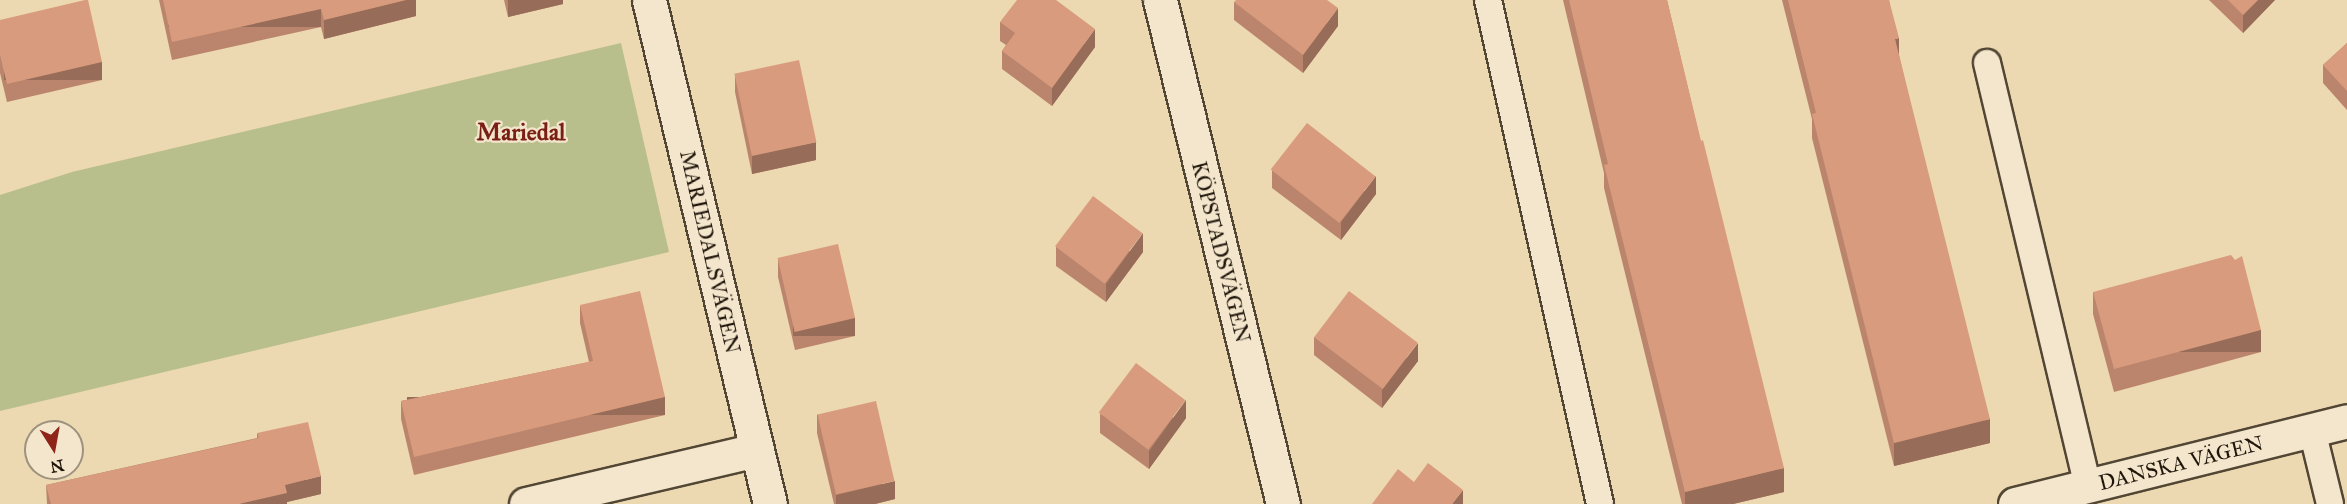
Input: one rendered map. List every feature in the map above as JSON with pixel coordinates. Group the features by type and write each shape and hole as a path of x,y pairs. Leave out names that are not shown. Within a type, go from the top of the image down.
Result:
{"street":[{"name":"MARIEDALSVÄGEN","path":"649,0 770,504"},
{"name":"KÖPSTADSVÄGEN","path":"1160,0 1283,504"},
{"name":"DANSKA VÄGEN","path":"2015,504 2347,421"},
{"path":"526,504 757,450"}],"lane":[{"path":"1488,0 1600,504"},
{"path":"1987,63 2088,486"},
{"path":"2312,430 2330,504"}],"green space":[{"path":"621,43 669,252 0,411 0,195 72,172"}],"building":[{"path":"88,0 102,62 7,84 0,55 0,20"},
{"path":"163,0 406,0 324,20 321,9 172,42"},
{"path":"1017,0 1056,0 1095,29 1052,88 1002,51 1015,33 1000,22"},
{"path":"1236,0 1327,0 1338,8 1303,55 1234,2"},
{"path":"1569,0 1667,0 1784,468 1685,492 1604,165 1608,164"},
{"path":"1788,0 1889,0 1899,38 1895,39 1990,419 1894,443 1812,114 1816,113"},
{"path":"2228,0 2258,0 2243,15"},
{"path":"2347,43 2347,91 2323,65"},
{"path":"799,60 816,142 752,156 734,74"},
{"path":"1307,123 1376,177 1339,223 1271,169"},
{"path":"1093,196 1143,233 1105,284 1055,246"},
{"path":"838,244 855,318 795,332 778,258"},
{"path":"2231,255 2235,260 2242,256 2261,330 2114,369 2093,292"},
{"path":"640,291 665,397 414,457 401,401 593,361 580,305"},
{"path":"1349,291 1418,343 1383,389 1314,337"},
{"path":"1136,363 1186,400 1148,450 1099,413"},
{"path":"876,401 894,481 836,494 818,414"},
{"path":"308,422 321,476 285,485 287,493 239,504 51,504 46,485 69,480 84,480 84,477 259,438 257,433"},
{"path":"1428,463 1463,490 1452,504 1372,504 1398,469 1414,482"}],"district":[{"name":"Mariedal","path":"521,133"}]}
